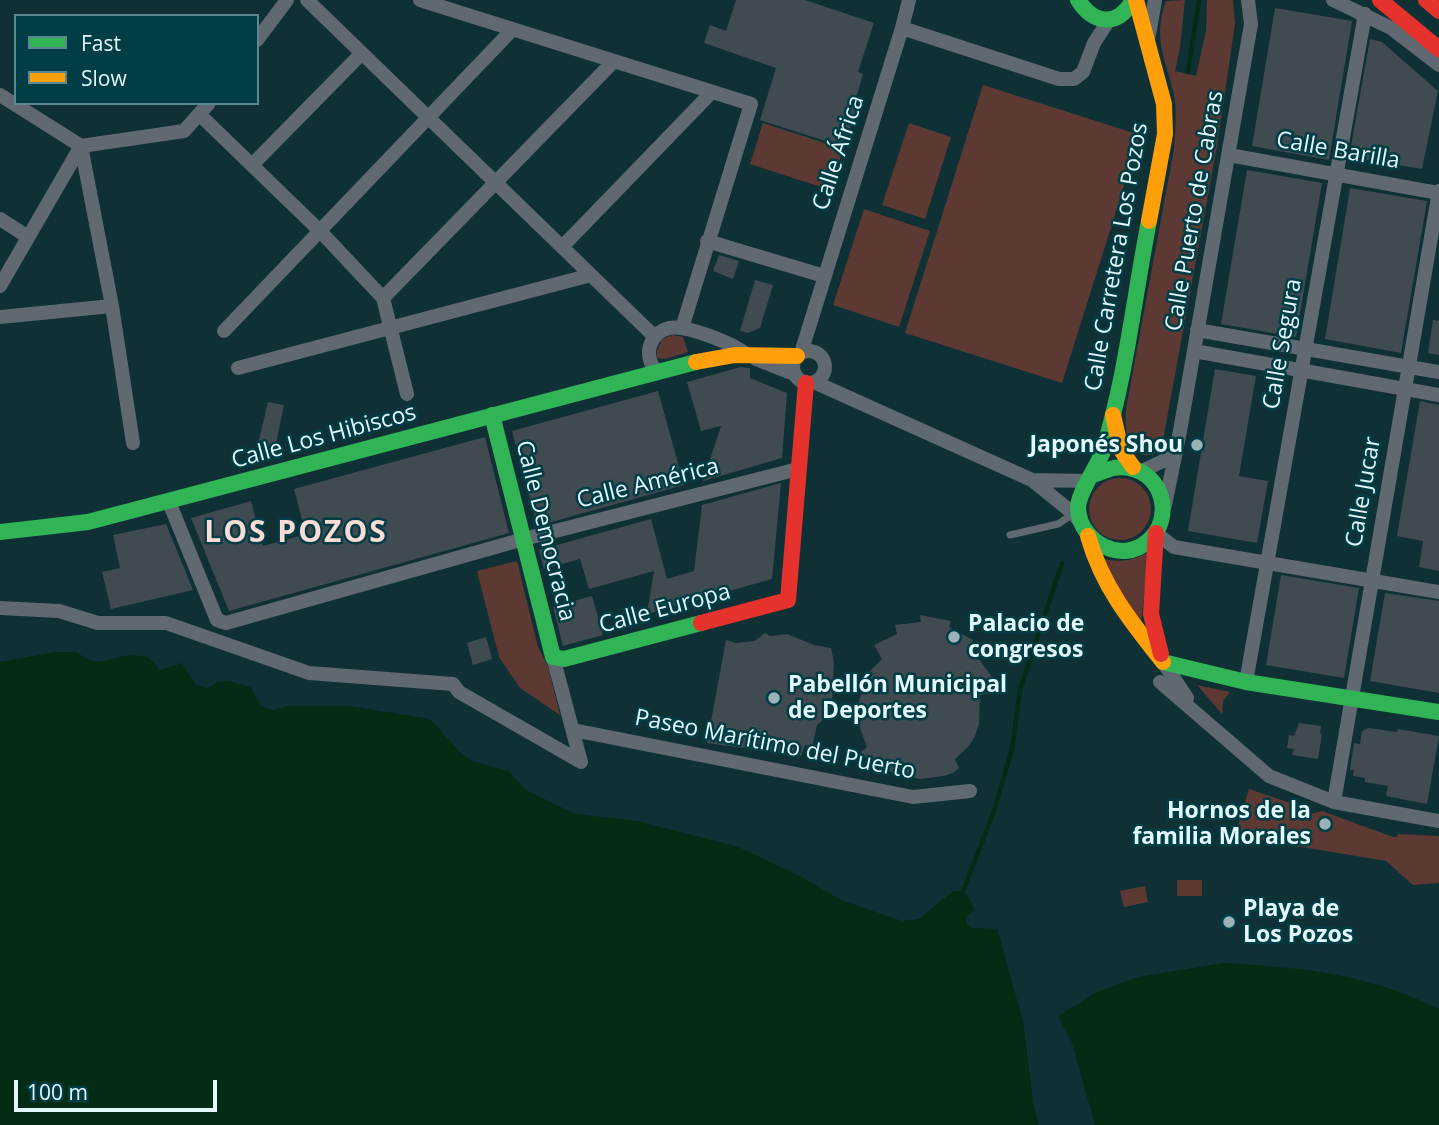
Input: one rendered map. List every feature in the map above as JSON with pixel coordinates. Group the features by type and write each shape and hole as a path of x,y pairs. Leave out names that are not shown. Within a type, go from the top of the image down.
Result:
{"main road":[{"path":"1078,0 1089,15 1109,20 1129,31 1153,68"},
{"path":"1380,0 1439,49"},
{"path":"1426,0 1439,12"},
{"path":"1109,20 1135,3 1153,68"},
{"name":"Calle Carretera Los Pozos","path":"1090,478 1112,414 1165,134 1164,104 1153,68"},
{"path":"750,357 804,354"},
{"name":"Calle Los Hibiscos","path":"0,532 88,522 709,358 750,357"},
{"path":"798,469 805,380"},
{"path":"1112,414 1121,450 1158,488 1164,510 1156,533 1151,614 1163,662"},
{"name":"Calle Democracia","path":"492,415 553,657"},
{"path":"1137,469 1119,465 1105,468 1090,478 1078,501 1081,524 1095,563 1114,600 1163,662 1246,682 1439,712"},
{"name":"Calle Europa","path":"553,657 564,659 788,600 798,469"},
{"path":"1081,524 1098,545 1110,550 1135,549 1156,533"}],"street":[{"path":"259,37 287,0"},
{"path":"307,0 655,337"},
{"path":"420,0 751,104 682,328"},
{"name":"Calle África","path":"804,354 811,337 811,319 909,0"},
{"path":"1148,43 1155,0"},
{"name":"Calle Puerto de Cabras","path":"1164,510 1181,431 1251,24 1248,0"},
{"path":"1251,24 1257,0"},
{"path":"1333,0 1391,28 1439,65"},
{"name":"Calle Segura","path":"1246,682 1365,14"},
{"path":"902,29 1059,79 1074,79 1083,72 1094,43 1109,20"},
{"path":"224,331 512,30"},
{"path":"253,164 362,53"},
{"path":"383,298 613,62"},
{"path":"562,247 712,92"},
{"path":"16,105 80,146 184,131 205,109 253,164 383,298 408,394"},
{"path":"0,286 80,146"},
{"path":"80,146 112,306 133,443"},
{"name":"Calle Barilla","path":"1229,155 1439,192"},
{"name":"Calle Jucar","path":"1334,802 1439,192"},
{"path":"0,219 28,237"},
{"path":"708,241 824,276"},
{"path":"238,368 591,275"},
{"path":"0,317 112,306"},
{"path":"626,380 636,372 655,337 670,328 682,328 737,347 750,357 1032,480 1081,524"},
{"path":"1197,330 1439,372"},
{"path":"649,351 656,372"},
{"path":"1194,351 1439,395"},
{"path":"804,354 823,358 825,368 822,377 805,380 793,365 804,354"},
{"path":"825,368 860,403"},
{"name":"Calle Puerto de Cabras","path":"1137,469 1165,460 1181,431"},
{"name":"Calle América","path":"169,502 217,620 226,623 524,539 798,469"},
{"path":"1032,480 1090,478"},
{"path":"1156,533 1174,547 1439,592"},
{"path":"0,608 59,611 99,623 166,623 309,673 453,684 459,692 581,762 553,657"},
{"path":"1163,662 1200,718"},
{"path":"1160,682 1269,776 1334,802 1438,816"},
{"name":"Paseo Marítimo del Puerto","path":"573,730 913,797 970,791"}],"lane":[{"path":"1010,535 1058,524 1081,524"}],"shaded area":[{"path":"1185,0 1175,71 1196,76 1206,31 1207,0 1233,0 1235,24 1217,146 1161,451 1141,455 1130,445 1127,437 1126,409 1174,149 1176,112 1175,97 1161,46 1160,25 1166,1"},
{"path":"983,85 1140,135 1062,383 905,333"},
{"path":"763,123 843,149 830,190 750,164"},
{"path":"909,123 951,137 925,219 882,205"},
{"path":"864,209 930,231 899,327 833,305"},
{"path":"673,335 683,337 688,352 665,359 657,358 662,339"},
{"path":"1114,478 1126,478 1142,487 1149,497 1149,521 1142,531 1126,540 1114,540 1103,535 1094,526 1089,515 1089,503 1094,492 1103,483"},
{"path":"1149,552 1141,623 1100,558 1125,560"},
{"path":"517,561 538,647 548,666 560,715 520,688 499,657 477,571"},
{"path":"55,652 77,652 95,661 131,655 148,657 160,670 182,663 196,685 209,688 217,682 228,681 251,687 261,707 274,710 287,706 350,706 430,719 460,752 472,761 508,771 526,790 575,814 637,821 736,846 798,875 841,900 902,921 919,919 953,891 962,892 975,910 968,915 966,923 973,928 998,929 1052,1125 0,1125 0,662"},
{"path":"1197,685 1230,692 1223,701 1222,714"},
{"path":"1249,789 1305,808 1306,815 1322,811 1393,837 1398,834 1439,836 1439,883 1413,885 1386,861 1260,840 1259,844 1232,845"},
{"path":"1177,880 1202,880 1202,896 1177,896"},
{"path":"1145,886 1148,902 1124,907 1120,891"},
{"path":"1223,963 1334,974 1387,988 1439,1009 1439,1125 1089,1125 1058,1016 1097,992 1138,977"}],"pier":[{"path":"996,925 1002,928 1055,1125 1039,1125 1034,1107 1023,1021"},
{"path":"1055,1014 1072,1043 1095,1125 1086,1125"}],"building":[{"path":"736,0 805,0 874,23 858,72 863,74 855,102 858,103 844,147 760,120 776,68 704,43 710,25 726,31"},
{"path":"1275,8 1352,21 1329,160 1252,146"},
{"path":"1370,39 1382,42 1438,91 1422,169 1349,157"},
{"path":"1247,170 1322,183 1296,337 1221,324"},
{"path":"1350,188 1427,201 1401,353 1325,339"},
{"path":"719,255 739,261 733,279 713,271"},
{"path":"755,280 773,285 760,328 748,333 740,331"},
{"path":"1433,320 1439,321 1439,355 1428,353"},
{"path":"741,367 750,368 750,378 787,393 782,458 703,481 721,426 701,431 687,382"},
{"path":"1215,369 1256,376 1239,476 1268,481 1257,543 1188,531"},
{"path":"658,391 684,485 537,526 512,431"},
{"path":"1420,401 1439,405 1439,571 1419,567 1423,541 1397,536"},
{"path":"268,402 284,405 275,448 258,444"},
{"path":"485,437 509,533 229,611 191,518 251,501 263,546 306,534 294,489"},
{"path":"781,483 772,579 647,614 654,571 589,589 580,559 544,569 539,550 651,519 667,579 694,571 702,505"},
{"path":"166,524 193,590 111,609 102,572 120,568 113,535"},
{"path":"1281,575 1359,588 1344,678 1266,665"},
{"path":"1385,593 1439,601 1439,693 1370,681"},
{"path":"592,596 603,635 563,646 553,607"},
{"path":"920,615 951,621 949,627 973,640 967,649 979,659 992,677 989,693 980,695 979,724 975,736 955,759 959,768 944,776 920,779 895,774 879,765 875,769 861,752 867,747 860,728 858,704 865,683 872,676 868,673 882,659 874,645 897,634 895,625 921,622"},
{"name":"Pabellón Municipal de Deportes","path":"765,633 770,636 787,634 814,645 831,648 834,663 832,704 817,725 812,747 805,745 801,756 707,743 726,640 736,643 755,641"},
{"path":"486,637 492,659 473,665 467,643"},
{"path":"1299,723 1321,726 1318,759 1292,755 1294,749 1287,748 1289,735 1294,736"},
{"path":"1368,728 1397,732 1398,729 1439,736 1427,804 1386,796 1388,786 1365,782 1365,778 1353,776 1354,770 1350,770 1354,743 1360,744 1362,731"}],"waterway":[{"path":"1188,72 1199,1"},
{"path":"963,891 993,814 1012,749 1020,690 1062,563"}],"traffic: fast":[{"path":"1078,0 1091,14 1106,20 1120,15 1133,0"},
{"path":"1093,475 1124,467 1141,472 1150,479 1157,488 1163,510 1156,532 1148,541 1138,548 1126,551 1104,546 1086,531 1078,509 1081,496 1103,451 1111,423 1124,366 1149,221"},
{"path":"0,532 88,522 696,362"},
{"path":"492,415 553,657 564,659 701,623"},
{"path":"1163,662 1246,682 1439,712"}],"traffic: slow":[{"path":"1136,0 1164,104 1165,134 1149,221"},
{"path":"696,362 735,355 797,356"},
{"path":"1113,415 1121,450 1133,467"},
{"path":"1088,536 1109,587 1163,662"}],"traffic: jam":[{"path":"1380,0 1439,49"},
{"path":"1426,0 1439,11"},
{"path":"701,623 788,600 806,383"},
{"path":"1156,533 1151,614 1161,654"}],"place":[{"name":"Japonés Shou","path":"1197,445"},
{"name":"Palacio de congresos","path":"954,637"},
{"name":"Pabellón Municipal de Deportes","path":"774,698"},
{"name":"Hornos de la familia Morales","path":"1325,824"},
{"name":"Playa de Los Pozos","path":"1229,922"}],"district":[{"name":"LOS POZOS","path":"296,533"}]}
